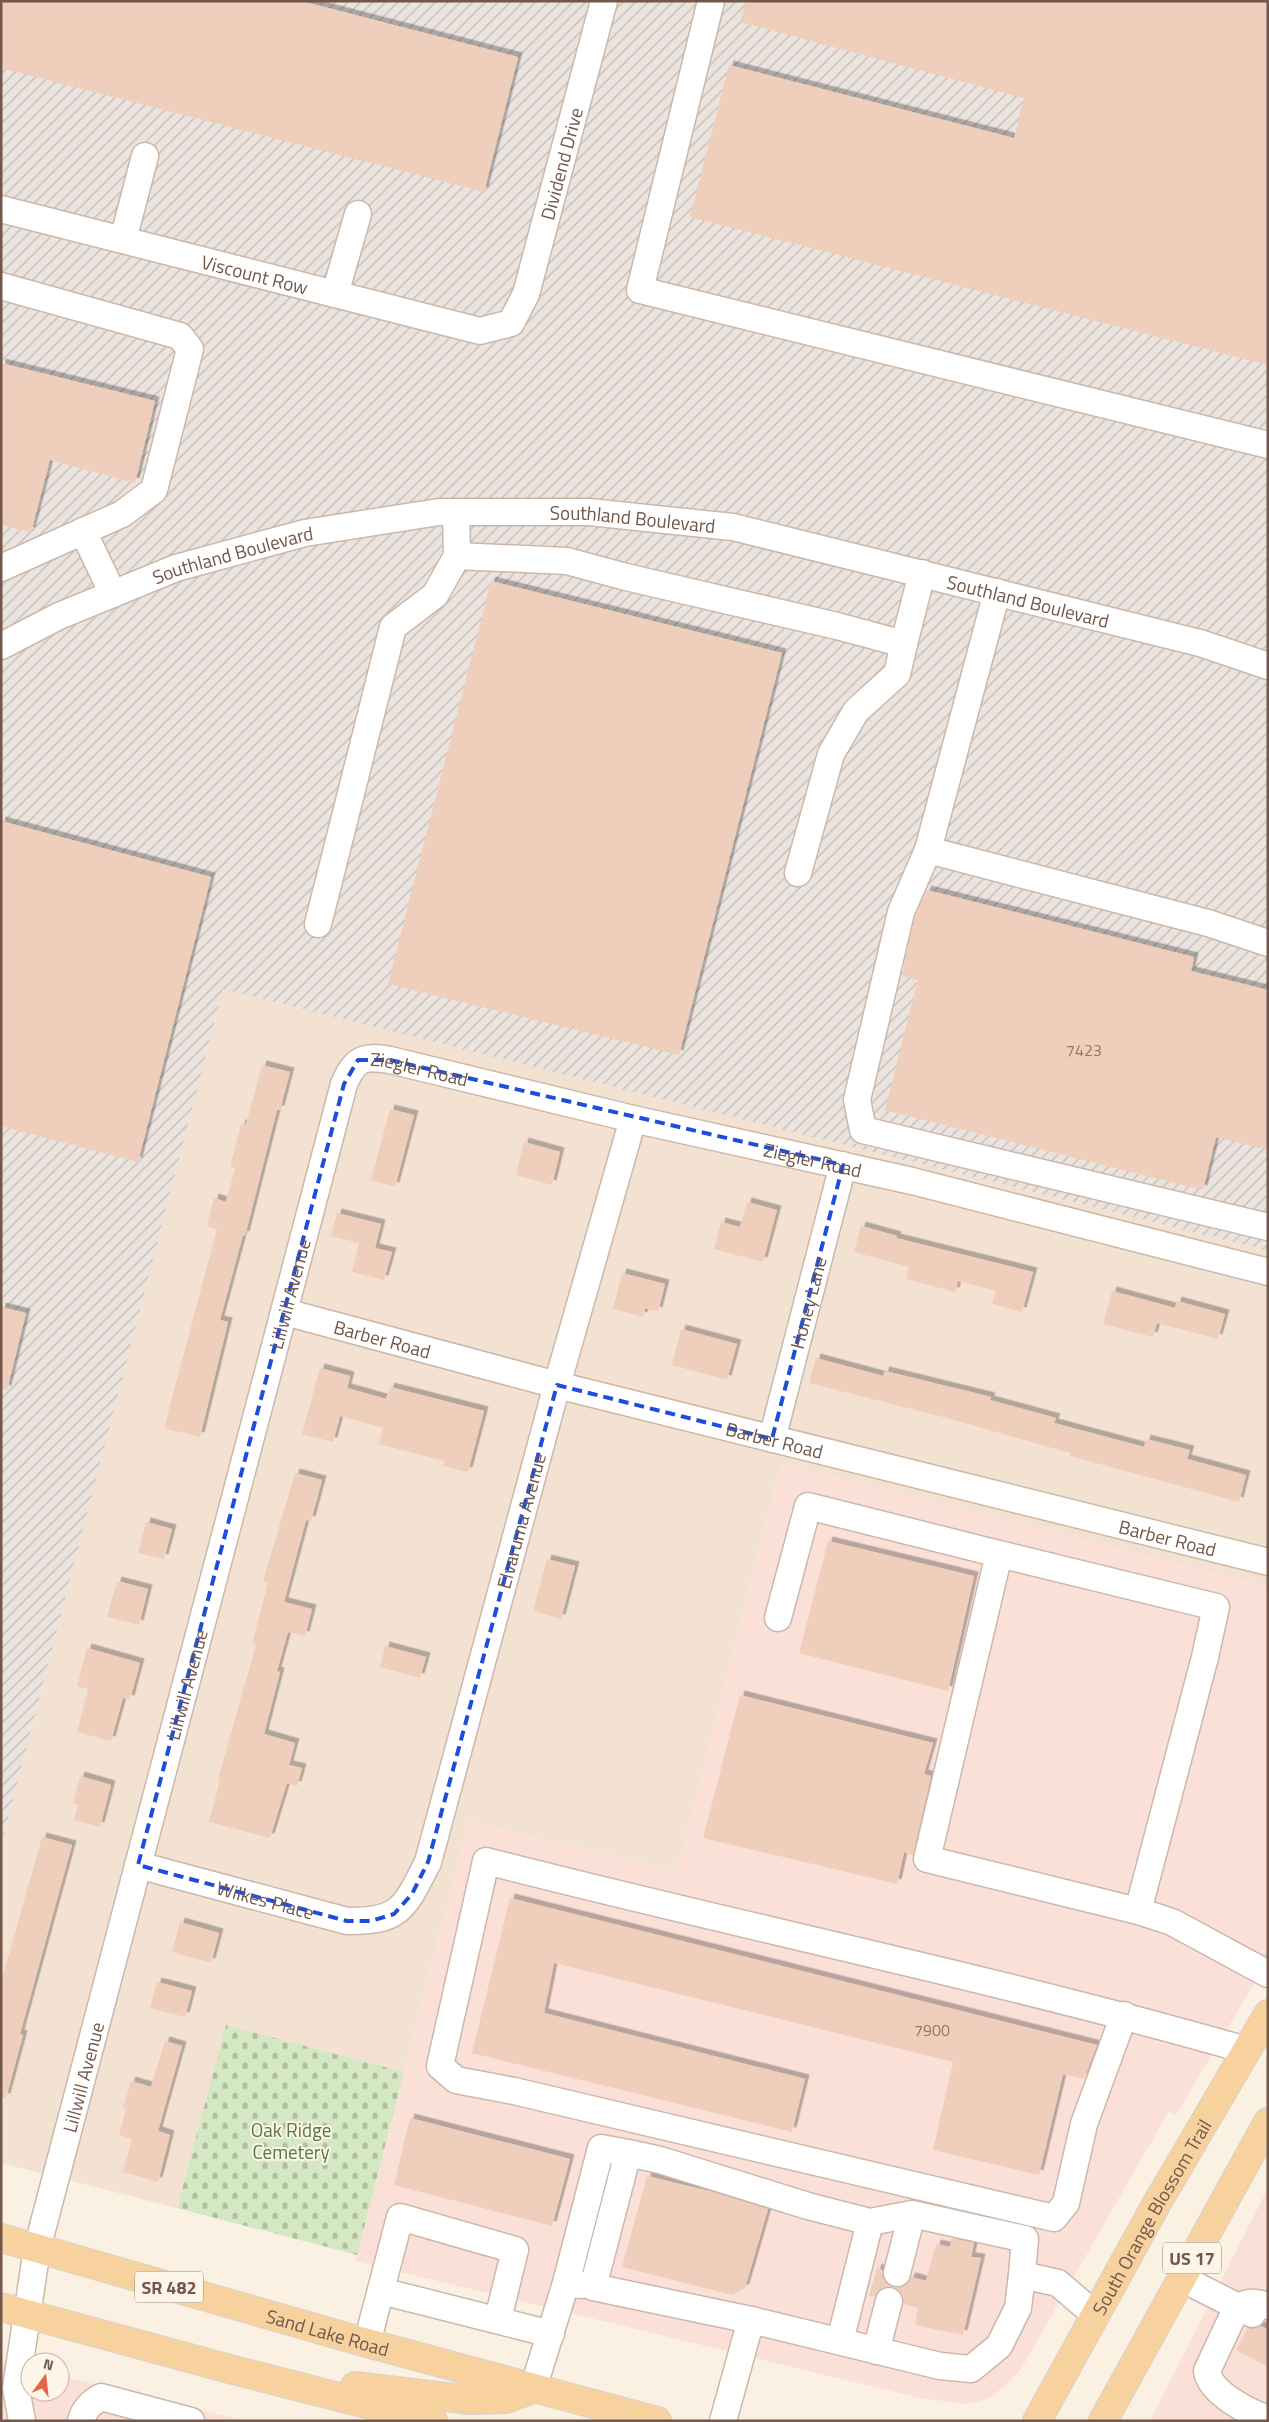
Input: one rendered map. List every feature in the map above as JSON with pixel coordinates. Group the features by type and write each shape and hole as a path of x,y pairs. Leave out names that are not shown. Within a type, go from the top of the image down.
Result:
{"main road":[{"name":"South Orange Blossom Trail","path":"1037,2421 1094,2314 1268,2014"},
{"name":"US 17","path":"1103,2421 1268,2122"},
{"name":"Sand Lake Road","path":"1,2238 367,2343 657,2421"},
{"path":"14,2310 241,2372 432,2421"},
{"path":"241,2372 470,2400 506,2399 533,2389"}],"street":[{"name":"Dividend Drive","path":"511,323 526,294 604,1"},
{"path":"711,1 640,290 1268,445"},
{"path":"123,240 145,156"},
{"name":"Viscount Row","path":"1,209 480,331 511,323"},
{"path":"335,294 358,214"},
{"path":"1,286 180,336 190,349 154,490 122,514 1,568"},
{"name":"Southland Boulevard","path":"1,646 59,616 176,568 305,534 439,512 589,512 733,527 1200,643 1268,666"},
{"path":"318,924 393,627 436,595 457,556 456,512"},
{"path":"83,531 113,594"},
{"path":"457,556 567,561 904,644"},
{"path":"798,873 831,754 856,711 897,674 922,573"},
{"path":"997,592 928,850 900,912 857,1100 864,1130 1268,1227"},
{"path":"928,850 1208,923 1268,943"},
{"name":"Ziegler Road","path":"358,1060 374,1057 390,1060 633,1119 843,1165 1268,1272"},
{"name":"Lillwill Avenue","path":"22,2421 16,2388 14,2310 37,2249 344,1084 350,1070 358,1060"},
{"name":"Elvaruma Avenue","path":"394,1914 412,1894 428,1862 557,1385 633,1119"},
{"name":"Honey Lane","path":"772,1439 843,1165"},
{"name":"Barber Road","path":"285,1312 557,1385 1268,1562"},
{"path":"778,1618 808,1506 1216,1607 1204,1660 1138,1911"},
{"path":"998,1554 928,1859 1138,1911 1172,1922 1268,1974"},
{"path":"1124,2016 1084,2124 1066,2203 1054,2218 514,2091 456,2080 440,2066 486,1861 1124,2016 1246,2050"},
{"name":"Wilkes Place","path":"138,1865 347,1921 371,1922 394,1914"},
{"path":"533,2389 566,2283 601,2148 660,2160 808,2206 870,2222 912,2214 1025,2239 1018,2308 1000,2346 972,2369 940,2366 750,2320 566,2283"},
{"path":"593,2287 628,2153"},
{"path":"896,2273 912,2214"},
{"path":"367,2343 400,2217 515,2250 498,2318"},
{"path":"840,2342 870,2222"},
{"path":"1022,2275 1058,2283 1094,2314"},
{"path":"1181,2278 1268,2321"},
{"path":"381,2290 498,2318 551,2334"},
{"path":"876,2351 890,2301"},
{"path":"1268,2306 1257,2302 1247,2302 1238,2307 1207,2371 1208,2378 1217,2391 1268,2419"},
{"path":"723,2421 750,2320"},
{"path":"81,2421 83,2413 90,2404 102,2397 190,2421"}],"highlighted area":[{"path":"358,1060 390,1060 843,1165 772,1439 557,1385 428,1862 412,1894 394,1914 371,1921 347,1921 138,1865 344,1084"}],"shaded area":[{"path":"1,1 1268,1 1268,1251 223,989 1,1846"},
{"path":"223,988 1268,1251 1268,1587 781,1464 677,1872 469,1821 404,2072 226,2026 177,2208 1,2163 1,1846"},
{"path":"781,1464 1268,1587 1268,1960 1176,2115 1169,2111 1021,2369 1004,2387 987,2399 967,2404 920,2398 355,2261 469,1821 677,1872"},
{"path":"1268,2188 1268,2421 1150,2421"},
{"path":"1,2361 20,2366 20,2402 70,2402 70,2378 247,2421 1,2421"}],"green space":[{"name":"Oak Ridge Cemetery","path":"226,2025 404,2072 357,2255 177,2208"}],"building":[{"path":"1,1 301,1 518,57 484,192 1,68"},
{"path":"746,1 1268,1 1268,365 690,217 729,65 1014,138 1024,98 740,22"},
{"path":"1,363 155,401 135,483 50,460 31,532 1,525"},
{"path":"491,581 782,653 679,1055 388,984"},
{"path":"1,821 211,877 138,1162 1,1126"},
{"path":"927,890 1194,957 1191,971 1268,990 1268,1150 1216,1137 1203,1190 885,1110 918,980 902,975 915,917"},
{"path":"262,1065 290,1072 280,1110 277,1110 245,1236 243,1235 220,1320 228,1322 200,1437 164,1428 217,1229 207,1226 214,1198 226,1202 235,1168 230,1167 241,1124 246,1125"},
{"path":"390,1109 414,1115 395,1187 371,1180"},
{"path":"524,1142 560,1152 552,1185 516,1175"},
{"path":"747,1202 777,1210 763,1262 714,1249 721,1222 740,1227"},
{"path":"337,1213 381,1224 375,1248 392,1252 384,1280 352,1272 359,1243 331,1236"},
{"path":"861,1226 897,1236 896,1238 1033,1272 1022,1312 992,1304 996,1291 958,1281 955,1292 906,1279 909,1267 854,1252"},
{"path":"622,1273 665,1284 658,1312 645,1308 643,1317 613,1309"},
{"path":"1112,1291 1175,1308 1177,1301 1225,1314 1218,1339 1157,1323 1153,1337 1103,1324"},
{"path":"1,1307 26,1313 7,1390 1,1389"},
{"path":"681,1329 737,1344 727,1380 672,1365"},
{"path":"816,1358 883,1376 885,1371 991,1397 990,1400 1056,1418 1054,1423 1144,1447 1146,1439 1190,1450 1187,1459 1246,1475 1239,1502 1070,1456 1070,1453 947,1418 809,1383"},
{"path":"320,1368 350,1376 347,1388 386,1399 390,1387 484,1411 468,1472 443,1466 444,1461 379,1444 383,1428 340,1416 333,1442 302,1434"},
{"path":"295,1473 322,1480 311,1521 306,1520 284,1602 312,1609 305,1636 288,1632 277,1671 280,1672 264,1734 295,1743 289,1765 302,1768 297,1786 287,1783 270,1838 209,1822 220,1780 218,1779 256,1645 252,1644 268,1583 263,1581"},
{"path":"146,1522 172,1529 164,1559 138,1553"},
{"path":"828,1541 974,1576 948,1691 799,1653"},
{"path":"547,1559 575,1566 561,1619 533,1611"},
{"path":"117,1581 148,1589 139,1625 107,1617"},
{"path":"385,1646 426,1657 420,1678 380,1667"},
{"path":"87,1648 140,1663 130,1700 123,1698 111,1741 77,1732 88,1689 77,1686"},
{"path":"740,1695 933,1743 924,1774 931,1776 913,1855 904,1852 897,1884 703,1838"},
{"path":"80,1776 111,1785 100,1827 74,1820 78,1805 73,1803"},
{"path":"42,1837 72,1845 20,2034 23,2035 6,2098 1,2097 1,1983"},
{"path":"510,1898 1097,2045 1084,2079 1063,2074 1039,2175 933,2150 953,2062 554,1963 544,2013 805,2079 792,2132 472,2053"},
{"path":"180,1922 219,1933 211,1963 172,1952"},
{"path":"157,1982 192,1991 185,2017 150,2008"},
{"path":"165,2041 182,2046 158,2131 170,2135 158,2182 123,2172 132,2139 119,2135 126,2109 123,2108 131,2081 151,2087"},
{"path":"410,2118 570,2159 552,2226 394,2185"},
{"path":"647,2176 713,2192 768,2209 745,2288 732,2295 622,2267"},
{"path":"952,2238 974,2243 971,2257 981,2258 963,2335 915,2325 918,2308 904,2304 903,2297 895,2288 907,2284 911,2277 926,2281 936,2244 950,2247"},
{"path":"877,2268 882,2270 883,2278 891,2286 879,2290 875,2297 869,2296"},
{"path":"1261,2326 1268,2330 1268,2367 1236,2350 1248,2328 1253,2329"}]}
